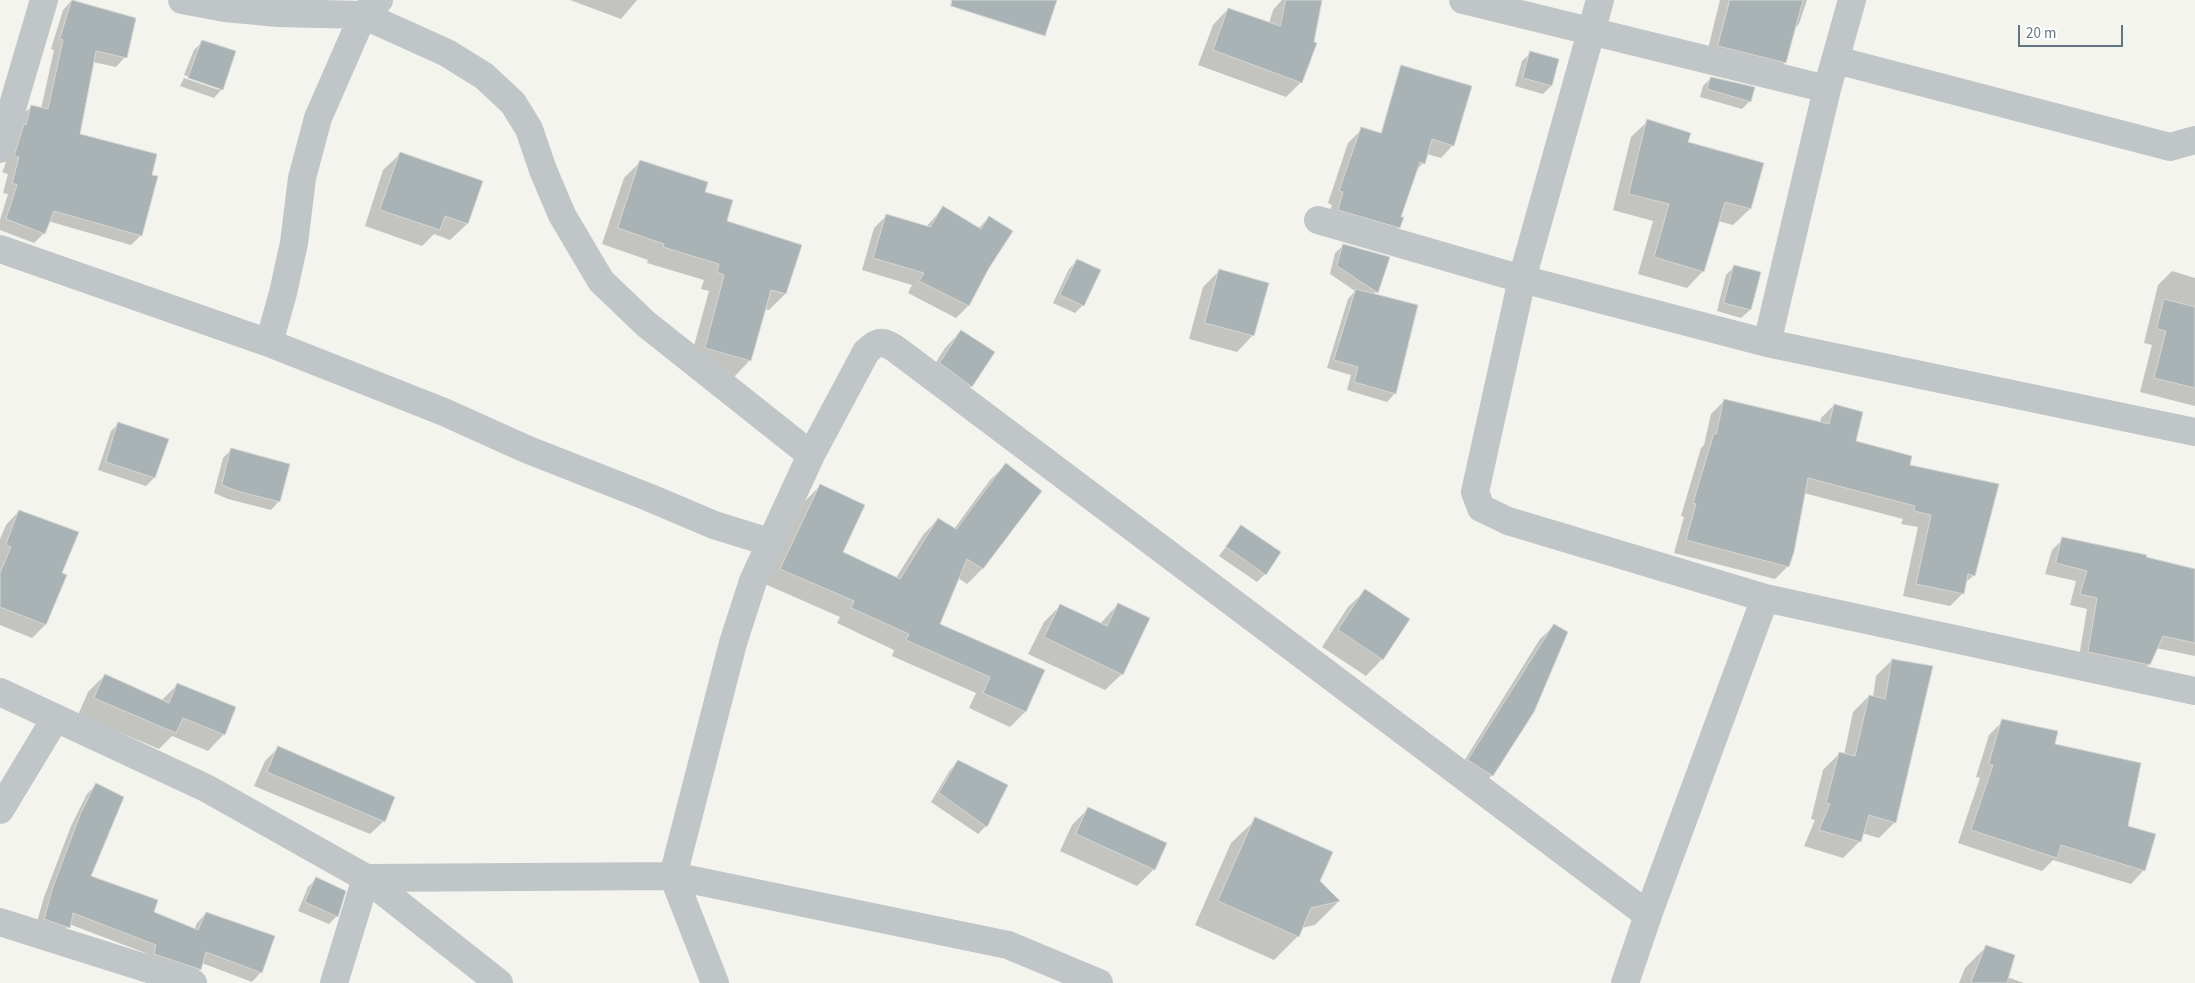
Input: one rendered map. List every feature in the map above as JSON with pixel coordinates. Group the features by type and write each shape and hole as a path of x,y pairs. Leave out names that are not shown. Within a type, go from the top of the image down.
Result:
{"street":[{"path":"0,149 44,0"},
{"path":"182,0 225,8 278,13 371,8 484,76 512,103 529,129 543,170 562,214 601,281 646,324 811,455"},
{"path":"1463,0 1827,89"},
{"path":"1600,0 1590,30 1522,279 1475,492 1481,508 1508,521 1765,598 2195,691"},
{"path":"1767,343 1827,89 1852,0"},
{"path":"269,343 283,294 294,243 302,178 318,118 371,8"},
{"path":"1836,60 2170,147 2195,140"},
{"path":"1318,220 1522,279 1767,343 2195,432"},
{"path":"0,249 269,343 444,412 526,449 714,525 769,542"},
{"path":"716,983 673,876 733,643 753,581 769,542 811,455 866,352 875,343 886,342 1648,915"},
{"path":"1625,983 1648,915 1765,598"},
{"path":"0,692 206,788 366,878 499,983"},
{"path":"0,810 55,719"},
{"path":"366,878 673,876 1008,945 1099,983"},
{"path":"334,983 366,878"},
{"path":"0,922 193,983"}],"building":[{"path":"72,0 136,18 127,58 96,51 80,134 157,154 152,175 158,176 142,236 54,211 45,234 6,219 17,185 12,183 19,157 14,156 24,124 26,125 31,105 48,109 63,40 60,39"},
{"path":"952,0 1057,0 1045,36 951,6"},
{"path":"1286,0 1322,0 1314,42 1317,43 1302,83 1213,50 1228,8 1280,26"},
{"path":"1730,0 1803,0 1786,63 1718,46"},
{"path":"202,40 236,51 223,90 188,78"},
{"path":"1530,51 1559,59 1552,86 1523,78"},
{"path":"1401,65 1472,86 1454,146 1432,139 1425,164 1420,162 1401,217 1404,217 1400,228 1338,210 1343,192 1339,191 1361,127 1381,133"},
{"path":"1711,77 1755,87 1751,102 1707,89"},
{"path":"1647,119 1691,133 1688,142 1764,163 1751,209 1725,202 1704,272 1654,257 1669,204 1629,194"},
{"path":"400,152 483,181 468,224 445,216 440,230 380,210"},
{"path":"640,160 708,182 705,192 733,200 727,221 802,245 786,294 771,290 751,361 705,348 724,275 717,272 719,264 663,247 664,244 618,228"},
{"path":"943,206 981,229 989,216 1013,231 989,268 969,306 919,281 924,273 873,258 886,214 930,227"},
{"path":"1343,244 1390,257 1378,293 1337,266"},
{"path":"1077,259 1101,270 1084,306 1060,295"},
{"path":"1734,265 1761,272 1751,310 1724,303"},
{"path":"1219,269 1269,283 1254,336 1205,323"},
{"path":"1356,289 1418,305 1396,394 1354,382 1358,367 1334,360"},
{"path":"2164,299 2195,307 2195,388 2154,378 2166,331 2157,329"},
{"path":"961,330 995,352 972,387 940,363"},
{"path":"1724,399 1829,424 1834,404 1863,412 1856,441 1912,456 1910,465 1999,484 1975,576 1968,574 1964,594 1916,584 1931,515 1914,511 1915,506 1808,478 1794,552 1789,567 1686,540 1696,504 1693,503 1714,433 1716,434"},
{"path":"118,422 169,439 155,478 106,462"},
{"path":"231,448 290,464 280,502 237,491 222,485"},
{"path":"1006,463 1042,491 983,569 967,559 940,624 1045,670 1026,712 983,693 990,677 906,640 909,634 851,608 854,601 780,569 820,484 865,505 843,552 900,579 938,518 956,529"},
{"path":"19,510 79,532 62,573 67,575 46,625 0,607 0,573 11,547 6,545"},
{"path":"1241,525 1281,552 1266,575 1226,547"},
{"path":"2062,537 2147,555 2146,557 2195,569 2195,643 2163,636 2150,665 2088,652 2097,598 2080,594 2087,571 2056,563"},
{"path":"1365,589 1410,619 1383,660 1338,630"},
{"path":"1118,603 1150,618 1123,675 1044,637 1060,604 1107,626"},
{"path":"1554,624 1568,632 1534,712 1493,776 1468,760"},
{"path":"1892,659 1933,666 1896,823 1869,815 1861,842 1819,830 1830,804 1826,803 1839,752 1855,756 1869,695 1885,699"},
{"path":"105,674 169,703 177,683 236,707 225,735 183,718 176,733 94,698"},
{"path":"2002,719 2058,731 2055,744 2141,763 2128,826 2156,834 2145,871 2061,845 2057,858 1971,830 1993,765 1989,764"},
{"path":"278,746 395,797 385,822 267,772"},
{"path":"958,760 1008,785 987,827 939,793"},
{"path":"96,783 124,797 91,876 158,900 154,912 198,930 206,912 275,936 262,973 206,952 201,970 154,954 156,945 73,913 70,928 44,919 53,887 80,815"},
{"path":"1088,807 1167,843 1155,870 1076,834"},
{"path":"1255,817 1333,852 1320,881 1340,901 1311,908 1299,937 1218,901"},
{"path":"316,877 346,891 338,917 305,902"},
{"path":"1986,945 2015,955 2007,983 1971,983"}]}
